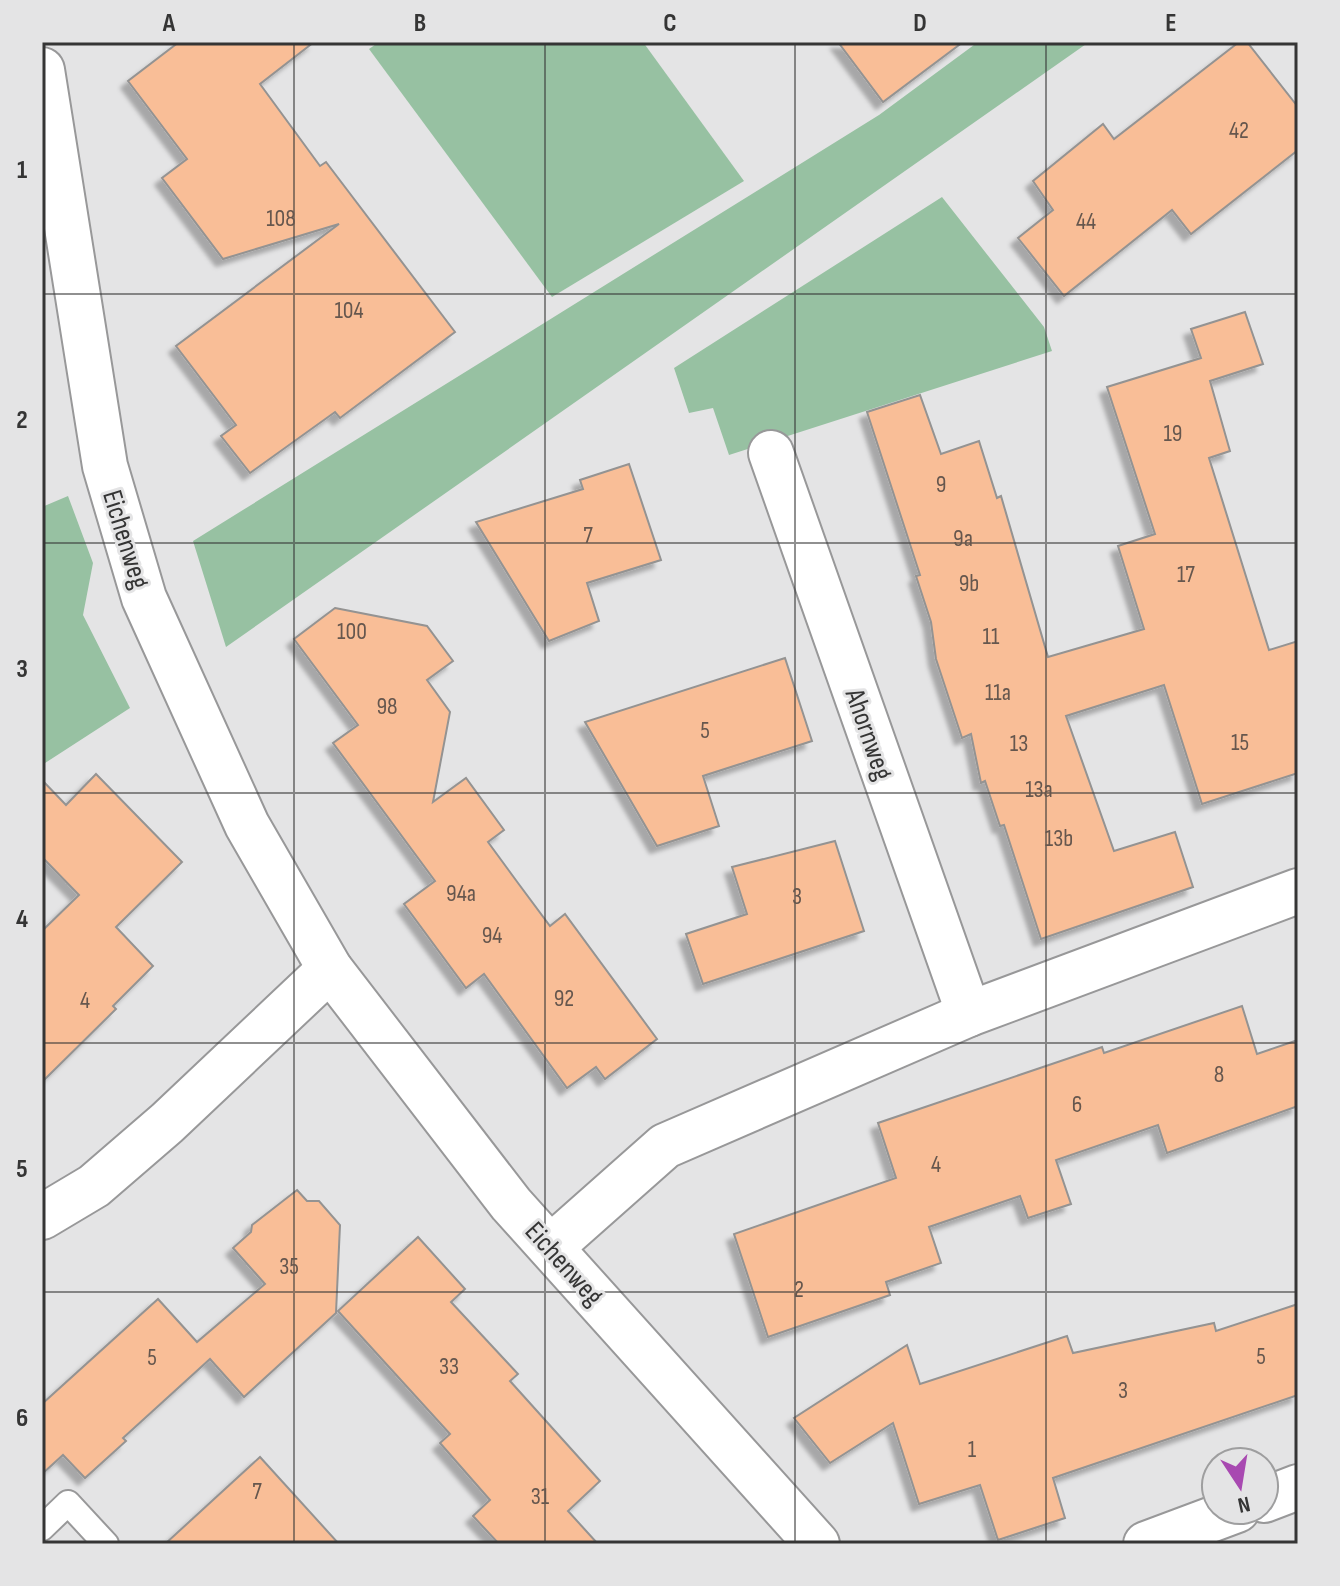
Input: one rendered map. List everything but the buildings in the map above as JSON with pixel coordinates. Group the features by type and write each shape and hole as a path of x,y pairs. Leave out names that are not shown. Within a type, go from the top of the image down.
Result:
{"street":[{"name":"Eichenweg","path":"42,70 105,466 144,598 247,825 330,969 511,1204 817,1544"},
{"name":"Ahornweg","path":"771,453 969,1014"},
{"path":"551,1247 665,1146 969,1014 1298,891"},
{"path":"42,1217 94,1186 167,1123 330,969"},
{"path":"1146,1544 1200,1524"}],"lane":[{"path":"42,1528 68,1503 106,1544"}],"green space":[{"path":"379,42 643,42 744,181 552,297 369,49"},
{"path":"978,42 1089,42 226,647 193,541 879,115"},
{"path":"942,197 1044,327 1052,351 729,455 713,408 689,413 674,368"},
{"path":"68,496 93,563 83,615 130,708 42,765 42,507"}]}
